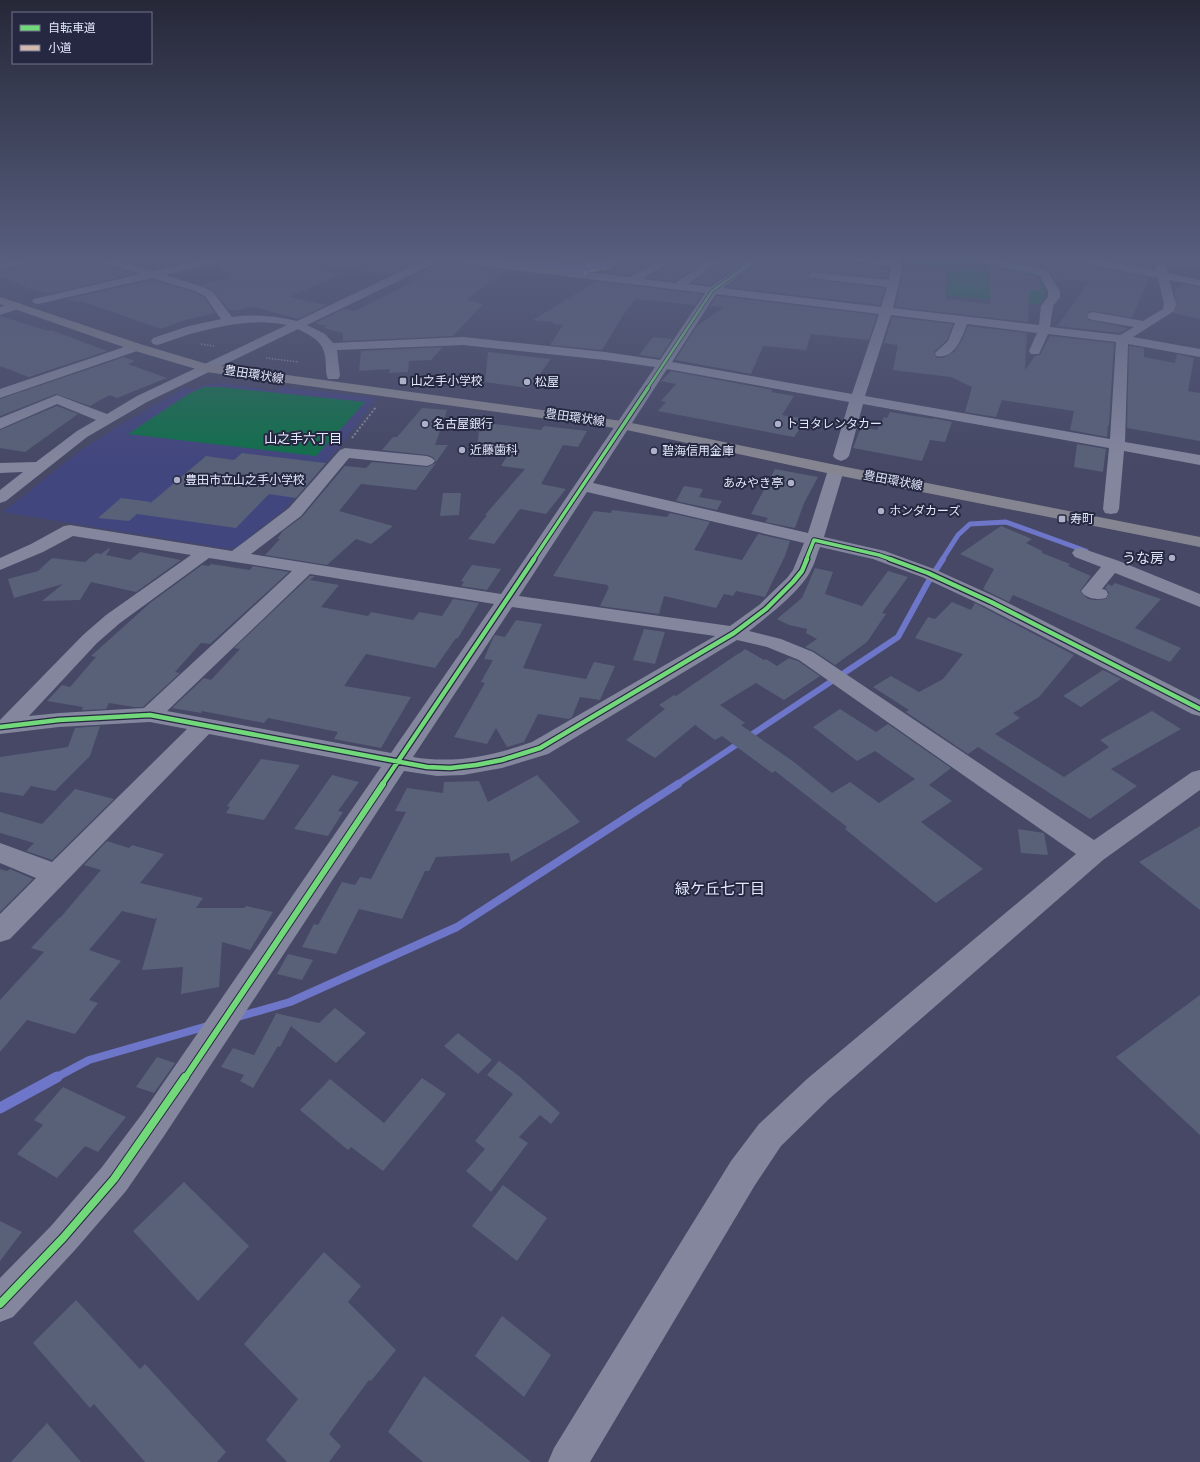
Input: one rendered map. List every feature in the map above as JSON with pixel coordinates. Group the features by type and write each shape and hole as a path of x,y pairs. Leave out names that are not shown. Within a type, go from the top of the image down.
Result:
{"main road":[{"name":"豊田環状線","path":"72,325 136,347 206,368 302,382 626,420 839,463 1200,542"},
{"name":"豊田環状線","path":"111,325 197,353 224,359 333,376 475,393 802,449"},
{"name":"豊田環状線","path":"826,454 839,463 857,459"},
{"path":"1096,506 1119,511"}],"street":[{"path":"157,341 209,325"},
{"path":"0,498 82,434 147,397 296,325"},
{"path":"301,325 322,337 330,348 333,376"},
{"path":"0,1304 63,1238 118,1173 153,1125 583,486 689,325"},
{"path":"4,726 59,720 150,715 397,762 438,768 463,766 513,757 540,748 734,633 766,610 802,571 814,540 839,463 857,399 881,325"},
{"path":"941,353 954,343 960,325"},
{"path":"1005,325 1122,339 1200,352"},
{"path":"1035,351 1045,325"},
{"path":"1122,339 1145,325"},
{"path":"1119,511 1116,445 1122,339"},
{"path":"330,348 463,341 605,356 662,364 1200,460"},
{"path":"0,394 136,347"},
{"path":"6,377 25,385"},
{"path":"0,425 3,422 57,399 108,419"},
{"path":"235,557 295,512 345,453 427,461"},
{"path":"0,468 38,467"},
{"path":"583,486 879,555 928,572 1200,709"},
{"path":"0,565 37,548 70,530 506,600 734,633 774,643 806,656 1094,853"},
{"path":"4,726 90,639 113,619 206,552"},
{"path":"1081,553 1200,601"},
{"path":"1098,594 1090,591 1112,565"},
{"path":"150,715 307,567"},
{"path":"0,932 204,725"},
{"path":"568,1462 743,1173 770,1135 818,1089 1094,853 1200,778"},
{"path":"0,854 57,875"}],"path":[{"path":"261,357 299,362"},
{"path":"345,453 344,448 379,404"}],"shaded area":[{"name":"豊田市立山之手小学校","path":"222,383 276,391 280,387 377,398 338,449 284,510 237,547 229,549 3,512 81,450 120,425 186,387 193,389 203,385"}],"green space":[{"path":"204,387 220,387 365,402 316,456 128,434 190,393"}],"building":[{"path":"0,325 30,325 48,331 51,330 107,351 29,377 0,366"},
{"path":"150,325 171,325 161,329"},
{"path":"324,325 463,325 453,336 343,341 343,333 323,328 327,326"},
{"path":"563,325 617,325 602,350 550,345"},
{"path":"874,325 869,340 811,334 806,350 763,346 751,374 675,360 697,326"},
{"path":"889,325 953,325 947,340 934,352 936,358 943,358 954,352 961,342 968,326 1027,333 1025,370 1035,356 1040,355 1050,336 1114,343 1107,437 1070,430 1074,411 1002,400 996,417 965,412 972,387 951,377 893,370 898,345 884,343"},
{"path":"1114,325 1128,328 1120,333 1057,326"},
{"path":"653,337 672,339 660,358 639,355"},
{"path":"1129,346 1144,348 1144,357 1175,363 1177,354 1194,358 1188,391 1200,393 1200,441 1127,428"},
{"path":"443,347 431,360 409,361 408,372 389,373 390,369 359,371 361,351"},
{"path":"488,352 551,359 529,388 485,382"},
{"path":"124,357 135,361 128,364 167,378 117,398 110,395 90,406 56,394 0,416 0,399"},
{"path":"671,371 773,390 771,392 794,396 782,415 807,419 794,437 658,411 666,402 661,401 676,384 661,381"},
{"path":"57,406 78,414 25,452 0,448 0,430"},
{"name":"名古屋銀行","path":"422,408 447,410 435,445 448,445 436,462 433,457 427,455 382,450 393,437 397,437"},
{"path":"890,412 952,422 945,442 930,440 922,461 853,448 861,427 877,430 884,417 887,418"},
{"path":"480,422 541,430 544,426 587,431 578,447 563,445 541,484 566,489 546,514 520,509 494,544 468,539 487,515 485,515 525,469 501,466 507,456 476,456"},
{"path":"1077,444 1106,449 1103,472 1074,467"},
{"path":"242,453 326,463 296,498 269,494 236,528 137,514 129,521 98,518 121,498 151,502 147,506 206,456 234,460"},
{"path":"372,462 427,467 436,463 416,490 361,484 339,511 393,526 371,544 356,539 327,565 265,555 280,539 277,539 283,531 302,517 345,466 366,468"},
{"path":"775,469 818,477 804,503 795,528 765,522 768,518 751,514"},
{"path":"684,486 703,489 699,497 722,501 717,510 676,501"},
{"path":"443,493 461,493 459,515 440,516"},
{"path":"612,510 667,517 670,513 710,522 694,550 742,560 758,534 790,541 785,556 765,597 736,591 733,596 724,594 716,608 664,596 659,614 600,606 609,587 607,586 608,585 553,576 594,511 611,513"},
{"path":"1001,526 1032,539 1026,543 1042,551 1042,553 1070,564 1068,566 1091,576 1080,591 1088,599 1106,599 1109,593 1105,588 1108,584 1112,586 1115,583 1161,599 1135,628 1181,648 1170,662 1013,595 1009,602 983,589 994,569 960,554"},
{"path":"109,548 110,549 106,555 130,560 140,552 181,560 136,592 91,582 80,600 42,601 63,584 14,598 8,579 38,571 52,558 85,562 96,553 101,554"},
{"path":"211,564 250,570 253,566 289,572 210,644 201,643 175,672 180,673 143,707 109,703 106,709 82,710 83,707 47,701 62,685 70,687 96,657 91,656 150,603 202,565 209,566"},
{"path":"472,565 501,569 487,590 461,586 464,582 461,581"},
{"path":"815,568 833,572 825,594 862,606 888,571 908,577 882,613 886,614 867,642 835,665 814,651 805,647 817,639 806,633 807,629 789,625 777,619 802,598"},
{"path":"310,576 315,576 310,580 339,585 321,607 368,616 371,612 413,620 419,612 442,616 453,599 479,603 458,638 456,638 435,668 366,654 344,686 411,697 381,748 334,739 338,732 268,718 264,723 202,711 201,713 172,708 204,678 211,680 240,649 234,648"},
{"path":"952,602 971,610 975,603 1074,655 1039,697 1013,713 1020,718 995,734 1064,777 1109,747 1100,740 1152,711 1181,729 1111,769 1137,786 1090,819 978,747 968,754 906,712 909,710 873,687 891,676 919,692 943,679 963,654 915,638 928,617 935,619"},
{"path":"516,620 542,624 523,668 586,679 594,662 615,666 600,700 580,697 572,717 569,719 538,714 524,742 507,747 496,728 487,744 454,737 485,683 481,682 493,660 484,659 493,638 495,635 505,637"},
{"path":"644,629 665,632 655,664 633,660"},
{"path":"745,649 777,666 789,658 798,661 820,676 784,700 756,683 720,705 745,723 741,725 794,762 832,793 850,782 879,803 915,779 875,751 857,761 813,727 840,709 876,732 888,724 951,768 929,785 952,801 921,822 983,869 936,903 845,829 847,827 775,771 772,773 722,736 715,740 695,725 655,758 626,740 665,709 659,705 674,695 676,696"},
{"path":"1103,670 1121,679 1081,707 1063,696"},
{"path":"100,726 90,756 55,791 31,786 23,796 0,792 0,757 68,747 75,728"},
{"path":"261,759 300,765 264,820 226,813 230,807 227,806"},
{"path":"332,775 359,782 338,811 343,812 328,836 294,829"},
{"path":"537,775 580,822 511,862 509,853 436,857 429,871 425,871 402,919 359,909 336,954 302,947 314,924 318,925 342,882 355,885 360,877 371,879 406,812 395,811 407,788 443,793 444,782 479,781 488,802"},
{"path":"75,789 114,799 52,860 26,851 34,843 0,833 0,812 42,824"},
{"path":"1200,826 1200,910 1139,862"},
{"path":"1018,829 1044,833 1048,855 1021,853"},
{"path":"107,841 129,848 132,845 164,854 140,883 203,898 196,908 244,908 246,906 273,912 250,950 222,942 219,987 181,994 183,967 142,970 157,917 155,919 122,911 89,950 121,961 89,1000 98,1003 75,1034 27,1020 0,1052 0,1000 44,952 31,948 60,918 101,870 84,865"},
{"path":"0,869 7,871 10,869 33,879 0,912"},
{"path":"288,954 313,960 302,980 277,974"},
{"path":"1200,995 1200,1135 1116,1057"},
{"path":"335,1008 366,1033 336,1063 291,1026 280,1047 278,1046 253,1088 240,1081 244,1075 221,1067 233,1048 254,1055 276,1014 275,1013 319,1023"},
{"path":"458,1033 492,1060 478,1074 444,1046"},
{"path":"157,1057 175,1063 154,1093 136,1087"},
{"path":"499,1061 519,1076 560,1113 551,1124 540,1115 519,1137 528,1143 491,1192 466,1171 485,1149 475,1141 513,1094 487,1075"},
{"path":"422,1078 446,1094 383,1171 351,1147 348,1150 300,1110 330,1079 384,1123"},
{"path":"63,1087 126,1117 98,1152 85,1146 57,1178 17,1154 43,1125 34,1120"},
{"path":"184,1182 249,1246 198,1301 133,1231"},
{"path":"503,1185 547,1218 517,1261 472,1226"},
{"path":"0,1221 22,1232 0,1261"},
{"path":"324,1252 361,1286 348,1302 396,1350 371,1381 369,1380 329,1434 341,1446 329,1462 287,1462 266,1440 298,1399 244,1344"},
{"path":"76,1300 140,1369 145,1364 226,1452 217,1462 145,1462 94,1404 90,1408 33,1343"},
{"path":"502,1316 551,1355 524,1397 475,1356"},
{"path":"424,1376 531,1462 423,1462 388,1432"},
{"path":"47,1423 81,1462 11,1462"}],"waterway":[{"path":"942,560 958,535 970,524 1006,522 1086,551"},
{"path":"676,785 898,637 927,584 943,559"},
{"path":"234,1018 290,1002 457,927 678,784"},
{"path":"55,1078 89,1060 211,1025"},
{"path":"0,1108 57,1077"}],"cycle path":[{"path":"0,1304 63,1238 114,1179 153,1125 583,486 689,325"},
{"path":"0,727 59,720 150,715 427,767 450,768 489,763 540,748 734,633 766,609 793,582 802,571 814,540 879,555 928,573 991,602 1200,709"}],"place":[{"name":"山之手小学校","path":"403,381"},
{"name":"松屋","path":"527,382"},
{"name":"名古屋銀行","path":"425,424"},
{"name":"トヨタレンタカー","path":"778,424"},
{"name":"近藤歯科","path":"462,450"},
{"name":"碧海信用金庫","path":"654,451"},
{"name":"豊田市立山之手小学校","path":"177,480"},
{"name":"あみやき亭","path":"791,483"},
{"name":"ホンダカーズ","path":"881,511"},
{"name":"寿町","path":"1062,519"},
{"name":"うな房","path":"1172,558"}],"district":[{"name":"山之手六丁目","path":"303,439"},
{"name":"緑ケ丘七丁目","path":"720,889"}]}
